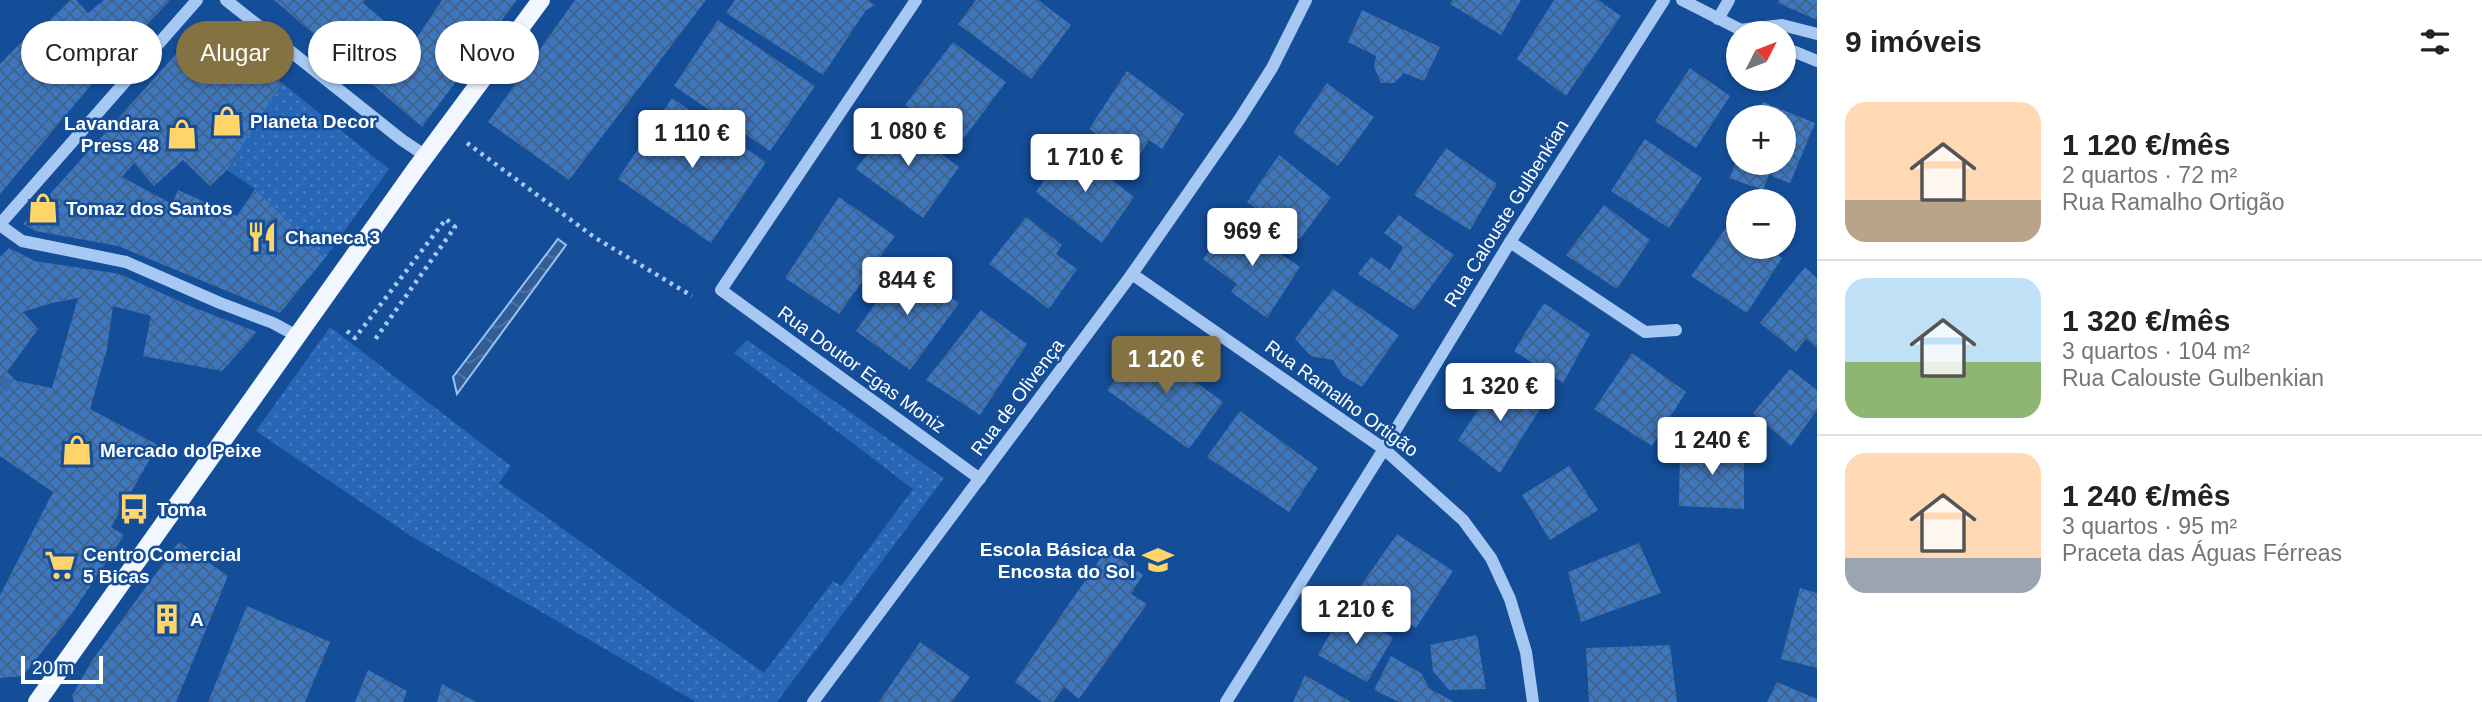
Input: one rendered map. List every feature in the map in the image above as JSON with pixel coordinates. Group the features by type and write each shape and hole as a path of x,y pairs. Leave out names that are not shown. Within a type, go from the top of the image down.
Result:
{"main road":[{"path":"37,702 425,156 541,0"}],"street":[{"path":"197,0 0,225 22,241 127,262 273,323 297,336"},
{"path":"226,0 402,141 425,156"},
{"name":"Rua Doutor Egas Moniz","path":"916,0 721,290 980,479"},
{"name":"Rua de Olivença","path":"813,702 1132,274 1252,100 1272,68 1306,0"},
{"name":"Rua Calouste Gulbenkian","path":"1226,702 1510,242 1664,0"},
{"path":"1682,0 1726,23"},
{"path":"1718,19 1729,0"},
{"path":"1796,28 1817,34"},
{"path":"1796,52 1817,61"},
{"path":"1510,242 1645,332 1675,330"},
{"name":"Rua Ramalho Ortigão","path":"1132,274 1384,449 1463,520 1491,558 1510,599 1526,652 1532,702"}],"path":[{"path":"467,143 594,237 692,296"},
{"path":"347,331 355,338 446,219 455,227 374,341"}],"shaded area":[{"path":"281,84 389,169 325,258 255,189 227,170"},
{"path":"330,327 511,466 499,483 764,673 833,581 841,586 913,489 734,353 747,340 944,478 777,702 696,702 411,536 256,431"}],"water":[{"path":"558,239 566,245 457,394 453,377"}],"building":[{"path":"70,0 76,0 88,13 104,0 170,0 150,21 49,21"},
{"path":"274,0 365,0 363,3 384,21 308,21 308,29"},
{"path":"442,0 517,0 501,21 435,21 435,84 454,84 422,127 372,84 421,84 421,32"},
{"path":"575,0 706,0 569,180 488,122 515,84 539,84 539,50"},
{"path":"735,0 868,0 875,5 866,10 823,75 726,13"},
{"path":"976,0 1038,0 1071,25 1031,79 958,24"},
{"path":"1453,0 1521,0 1501,35 1450,4"},
{"path":"1554,0 1598,0 1621,16 1566,96 1517,59"},
{"path":"1779,0 1817,0 1817,20 1778,3"},
{"path":"1362,10 1440,47 1424,81 1404,73 1394,83 1381,83 1374,67 1376,56 1348,42"},
{"path":"718,20 815,86 770,151 674,86"},
{"path":"21,42 21,84 92,84 0,194 0,64"},
{"path":"953,42 1006,82 960,143 905,105"},
{"path":"176,54 176,84 281,84 227,170 210,186 183,160 154,186 134,163 122,177 172,204 178,190 237,216 255,189 325,258 280,313 118,246 35,231 23,224 149,84 162,84 162,70"},
{"path":"1690,68 1730,96 1696,148 1655,121"},
{"path":"1127,71 1184,114 1162,149 1149,140 1135,162 1089,129"},
{"path":"1327,83 1374,117 1338,166 1293,133"},
{"path":"672,98 766,162 711,243 618,179"},
{"path":"1796,115 1815,123 1796,169"},
{"path":"893,119 959,167 923,218 856,169"},
{"path":"1645,139 1702,178 1669,228 1611,191"},
{"path":"1068,146 1134,197 1102,243 1036,192"},
{"path":"1446,148 1497,184 1470,230 1414,195"},
{"path":"1279,155 1331,197 1300,239 1247,202"},
{"path":"1730,175 1769,175 1763,189 1729,178"},
{"path":"1769,175 1793,175 1790,183"},
{"path":"839,197 895,236 839,314 785,278"},
{"path":"1604,205 1650,240 1617,289 1566,255"},
{"path":"1399,215 1454,255 1414,310 1358,274 1371,257 1390,270 1403,247 1384,233"},
{"path":"1026,217 1062,245 1056,254 1077,269 1049,309 989,264"},
{"path":"1232,221 1300,267 1267,318 1231,292 1237,284 1203,259"},
{"path":"1726,228 1726,259 1781,259 1747,313 1691,276"},
{"path":"9,248 35,261 120,274 190,306 257,332 222,371 143,356 151,316 113,306 107,349 90,409 158,445 111,527 124,535 73,612 23,676 0,678 0,595 53,492 0,456 0,257","holes":["78,298 52,388 17,381 7,372 38,329 23,312"]},
{"path":"904,263 959,303 910,370 856,331"},
{"path":"1805,267 1817,278 1817,348 1806,338 1796,352 1760,323"},
{"path":"1333,289 1399,335 1362,387 1343,376 1333,360 1311,356 1295,339"},
{"path":"1544,303 1590,334 1563,383 1514,351"},
{"path":"981,310 1027,344 980,415 926,380"},
{"path":"1144,344 1223,402 1189,449 1107,390"},
{"path":"1632,353 1686,392 1652,446 1594,409"},
{"path":"1790,369 1817,390 1817,410 1791,446 1753,413"},
{"path":"1501,375 1543,404 1500,473 1458,440"},
{"path":"1240,411 1318,468 1289,512 1207,457"},
{"path":"1680,445 1744,447 1744,509 1679,506"},
{"path":"1569,466 1598,510 1550,540 1522,495"},
{"path":"1397,534 1453,571 1416,628 1360,587"},
{"name":"A","path":"179,542 228,576 176,702 74,702 72,696 91,662"},
{"path":"1639,543 1661,593 1581,622 1568,572"},
{"path":"1107,549 1143,575 1131,594 1147,604 1079,699 1064,687 1053,702 1042,702 1015,682"},
{"path":"1800,588 1817,593 1817,668 1781,659"},
{"path":"247,606 330,642 305,702 208,702"},
{"path":"1345,608 1393,638 1367,682 1318,655"},
{"path":"1477,635 1486,689 1449,690 1433,671 1430,645"},
{"path":"920,642 970,677 952,702 879,702"},
{"path":"1670,645 1677,702 1589,702 1586,648"},
{"path":"1391,656 1421,673 1430,689 1454,702 1399,702 1374,690"},
{"path":"368,670 407,691 403,702 355,702"},
{"path":"1305,675 1351,702 1293,702"},
{"path":"1777,682 1817,699 1817,702 1767,702"},
{"path":"442,684 476,702 437,702"}],"tunnel":[{"path":"0,380 12,388"}],"place":[{"name":"Planeta Decor","path":"227,121"},
{"name":"Lavandara Press 48","path":"182,134"},
{"name":"Tomaz dos Santos","path":"43,208"},
{"name":"Chaneca 3","path":"262,237"},
{"name":"Mercado do Peixe","path":"77,450"},
{"name":"Toma","path":"134,509"},
{"name":"Escola Básica da Encosta do Sol","path":"1158,560"},
{"name":"Centro Comercial 5 Bicas","path":"60,565"},
{"name":"A","path":"167,619"}]}
